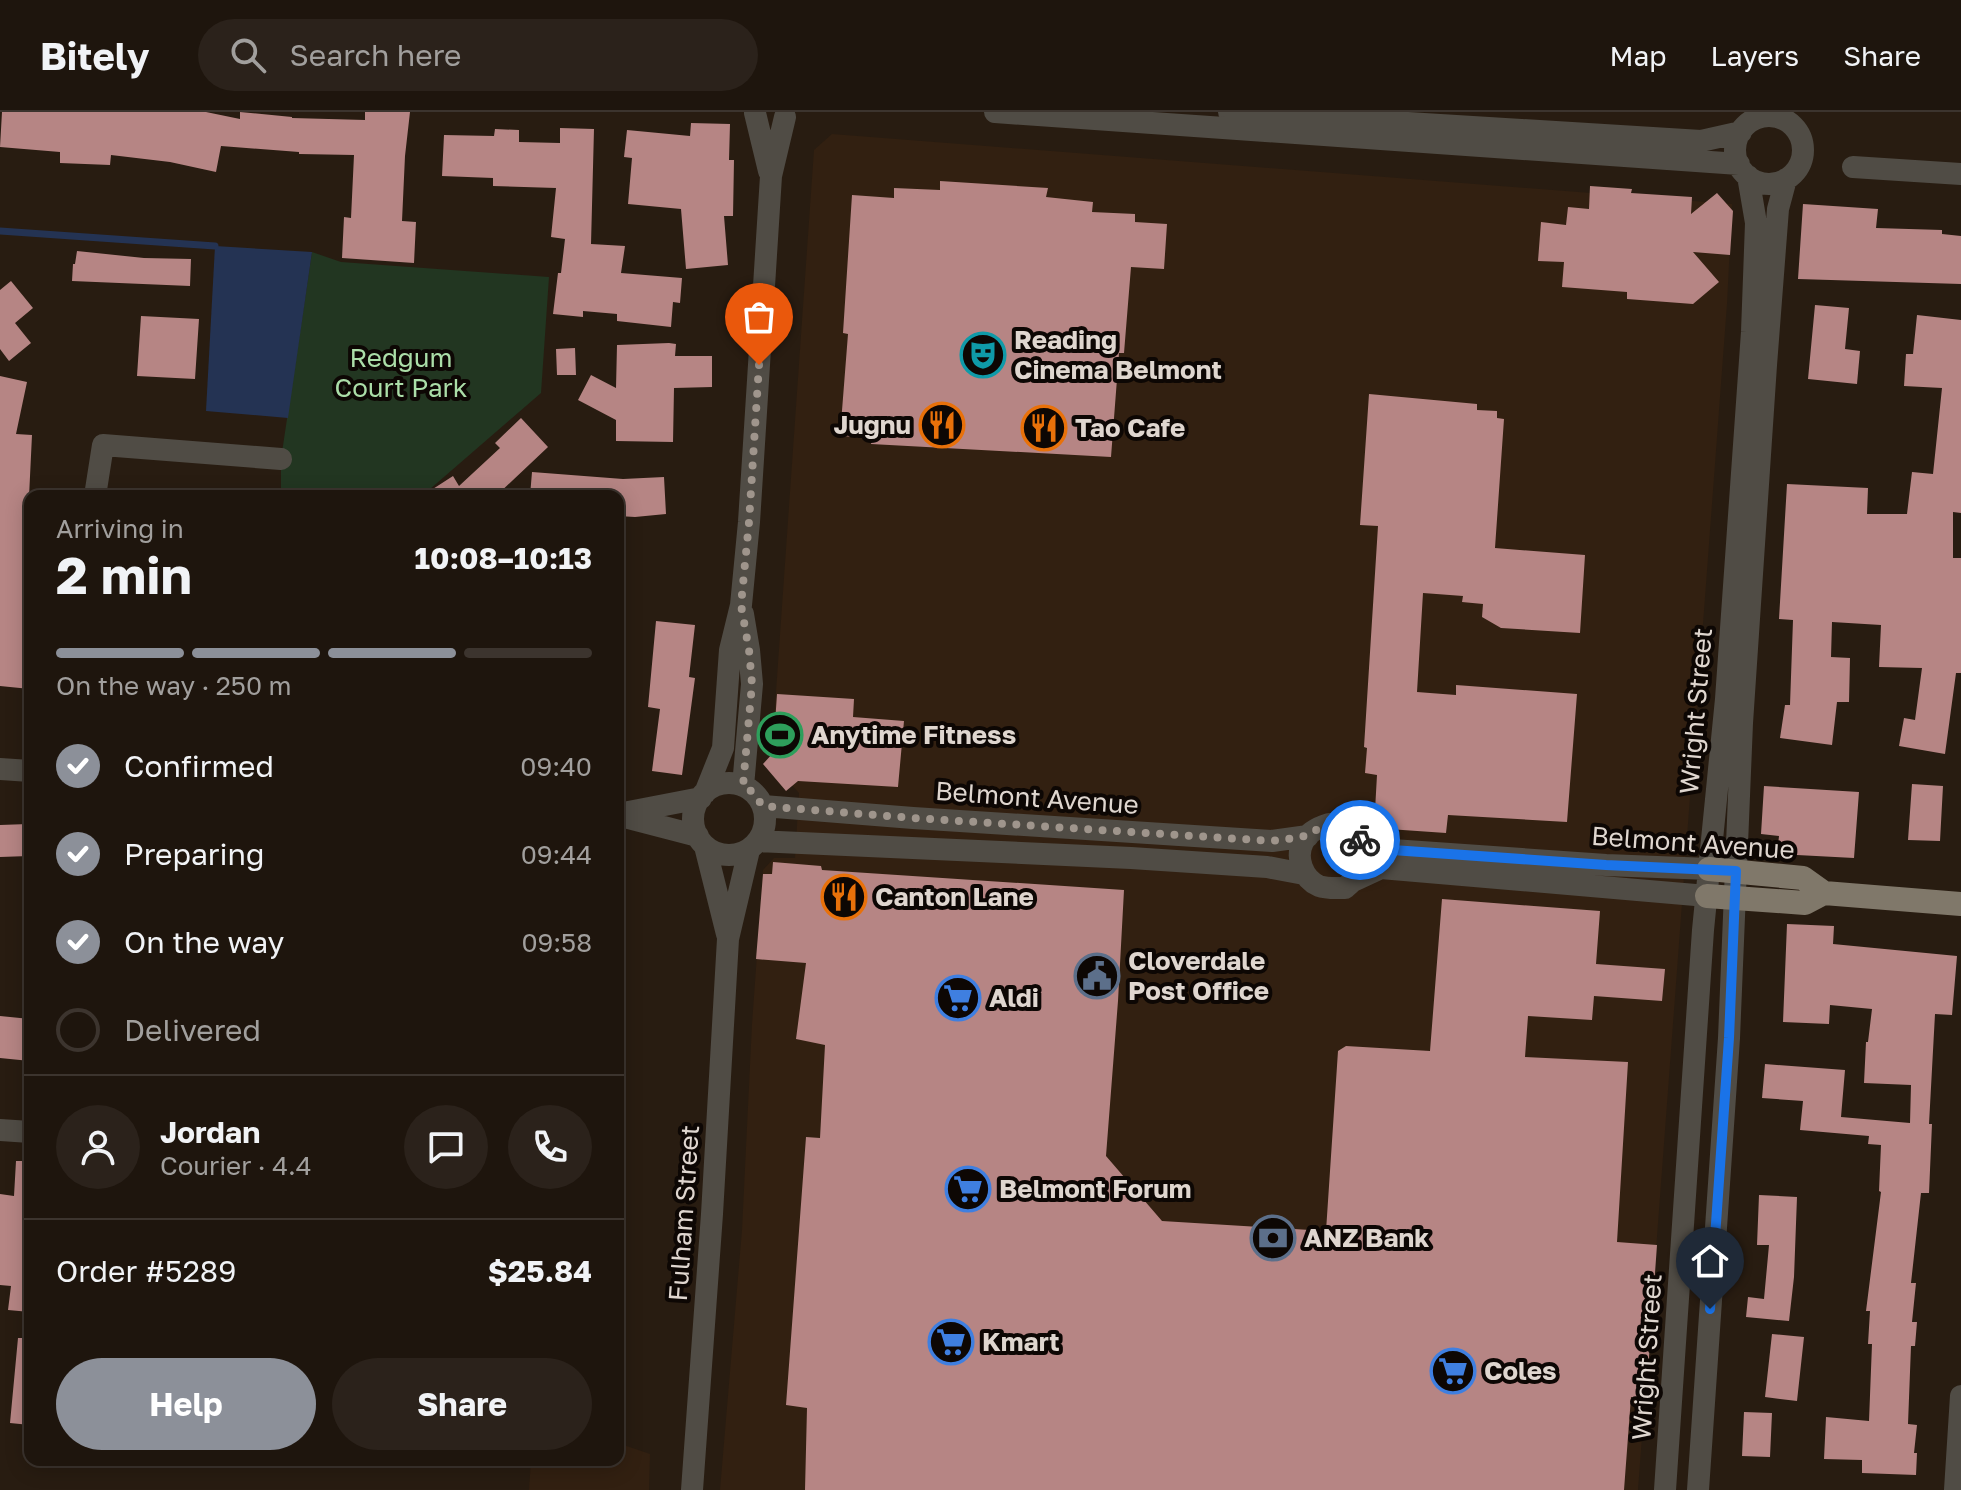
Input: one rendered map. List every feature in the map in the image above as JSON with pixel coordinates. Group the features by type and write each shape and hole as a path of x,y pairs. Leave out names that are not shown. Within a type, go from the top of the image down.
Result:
{"main road":[{"name":"Belmont Avenue","path":"1709,869 1803,878 1824,893 1961,904"},
{"name":"Belmont Avenue","path":"1707,896 1805,903 1824,893"}],"street":[{"path":"755,112 775,119 789,114"},
{"path":"755,112 771,176"},
{"path":"995,112 1743,170 1757,181 1767,184 1786,179"},
{"path":"1229,112 1701,141 1750,122"},
{"path":"701,841 694,826 694,816 723,748 730,650 741,605 771,176 789,114"},
{"name":"Wright Street","path":"1665,1490 1703,930 1726,699 1755,276 1756,223 1736,154 1736,143 1750,122 1771,116 1790,118 1802,141 1803,152 1801,163 1786,179 1778,209 1742,723 1729,1038 1698,1490"},
{"path":"1853,167 1961,174"},
{"path":"96,490 103,445 281,459"},
{"path":"741,605 752,684 743,786 763,806 765,818 763,830 753,845"},
{"path":"0,769 24,771"},
{"name":"Belmont Avenue","path":"624,814 703,796 723,784 743,786"},
{"name":"Belmont Avenue","path":"763,806 1272,841 1308,836 1329,824 1351,830 1362,844 1378,849 1709,869"},
{"name":"Belmont Avenue","path":"624,817 701,841 715,852 726,855 738,854 753,845 1131,858 1267,867 1304,874 1323,888 1345,888 1381,868 1707,896"},
{"path":"1304,874 1300,854 1308,836"},
{"name":"Fulham Street","path":"701,841 728,939"},
{"path":"1353,881 1361,870 1364,858 1362,844"},
{"name":"Fulham Street","path":"692,1490 728,939 753,845"},
{"path":"0,1130 24,1132"},
{"path":"1955,1490 1961,1396"}],"shaded area":[{"path":"832,134 1732,204 1638,1490 720,1490 742,1230 763,870 774,858 795,858 799,793 771,763 814,150"},
{"path":"624,1445 650,1454 649,1490 529,1490 531,1466 624,1466"}],"green space":[{"name":"Redgum Court Park","path":"312,252 341,262 549,277 541,393 429,490 281,490 281,459"}],"water":[{"path":"215,246 312,252 288,418 206,411"}],"building":[{"path":"2,112 206,112 240,119 240,112 292,118 365,120 365,112 410,112 402,221 416,222 414,263 342,258 344,217 351,218 354,155 299,154 221,146 216,172 170,162 111,155 110,165 60,163 60,152 0,147"},
{"path":"691,123 730,124 729,160 734,160 733,216 724,216 728,265 686,269 681,209 628,204 632,158 624,157 627,130 690,136"},
{"path":"560,128 594,129 591,244 625,246 621,273 682,278 680,303 673,302 671,327 617,321 617,314 583,311 583,317 553,314 565,239 551,237 556,188 493,186 493,178 442,176 444,135 494,136 495,129 519,130 519,142 560,143"},
{"path":"940,181 1048,188 1046,197 1093,202 1092,212 1135,214 1135,222 1167,224 1164,269 1131,267 1124,353 1119,353 1111,457 871,444 872,438 840,436 848,334 843,333 852,195 894,198 894,188 940,190"},
{"path":"1590,186 1632,189 1631,193 1692,197 1691,214 1717,193 1733,211 1730,255 1693,252 1719,282 1693,304 1627,299 1627,292 1562,287 1564,262 1538,261 1541,222 1566,225 1568,207 1589,209"},
{"path":"1803,204 1878,209 1876,228 1942,230 1942,234 1961,236 1961,284 1798,279"},
{"path":"77,251 191,259 190,286 72,281"},
{"path":"11,281 33,308 15,323 31,343 9,361 0,349 0,290"},
{"path":"1815,305 1849,308 1845,349 1860,351 1857,384 1808,379"},
{"path":"1917,315 1961,320 1961,513 1953,512 1953,558 1961,558 1961,673 1956,673 1945,754 1899,746 1904,718 1915,720 1922,668 1879,667 1881,625 1832,622 1831,657 1850,658 1849,702 1837,702 1832,745 1780,738 1785,705 1790,705 1793,620 1779,619 1787,484 1868,488 1867,514 1907,514 1912,472 1933,474 1942,388 1904,386 1906,354 1913,354"},
{"path":"141,316 199,319 195,379 137,376"},
{"path":"676,344 675,356 712,356 712,387 674,388 673,442 616,441 616,420 578,400 591,375 616,388 617,345"},
{"path":"575,348 576,375 557,375 556,349"},
{"path":"0,376 27,382 16,434 32,435 29,490 24,490 24,688 0,686"},
{"path":"1369,394 1477,404 1477,410 1497,411 1497,418 1504,419 1495,548 1585,555 1580,633 1501,628 1482,617 1483,604 1462,602 1463,596 1423,593 1417,692 1456,695 1456,685 1577,694 1567,822 1448,815 1446,833 1374,828 1377,775 1365,773 1367,748 1364,747 1378,526 1360,525"},
{"path":"521,418 548,447 502,490 431,490 453,476 459,486 500,448 495,443"},
{"path":"532,472 623,479 664,477 666,514 624,516 624,490 530,490"},
{"path":"656,621 695,625 689,677 695,678 682,775 652,771 660,709 648,707"},
{"path":"777,694 854,699 853,717 904,721 898,787 798,781 786,791 763,764 773,753"},
{"path":"1912,784 1943,786 1940,841 1908,840"},
{"path":"1764,786 1859,792 1854,858 1777,854 1779,836 1761,834"},
{"path":"24,824 24,856 0,857 0,825"},
{"name":"Belmont Forum","path":"773,862 821,866 822,870 1124,890 1106,1156 1162,1221 1326,1231 1338,1051 1346,1046 1430,1051 1442,899 1600,911 1596,964 1665,969 1662,1001 1594,996 1592,1020 1528,1016 1525,1057 1628,1062 1617,1242 1657,1245 1646,1399 1631,1397 1624,1490 805,1490 807,1408 786,1405 806,1137 820,1138 825,1045 796,1039 806,963 756,959 763,874 772,874"},
{"path":"1787,924 1834,926 1833,944 1957,956 1952,1015 1935,1014 1929,1193 1921,1193 1911,1283 1916,1283 1912,1322 1917,1322 1915,1346 1911,1346 1908,1424 1917,1425 1914,1453 1917,1453 1916,1475 1862,1473 1862,1460 1824,1459 1826,1417 1869,1421 1872,1344 1868,1344 1870,1311 1866,1311 1881,1192 1881,1145 1868,1144 1869,1136 1800,1130 1803,1101 1762,1098 1765,1064 1845,1070 1841,1117 1910,1123 1911,1085 1864,1083 1866,1042 1872,1009 1830,1005 1829,1024 1783,1022"},
{"path":"0,1016 24,1018 24,1060 0,1058"},
{"path":"16,1161 24,1161 24,1311 8,1310 11,1286 0,1285 0,1194 14,1196"},
{"path":"1759,1195 1797,1197 1789,1321 1746,1317 1748,1297 1764,1299 1769,1245 1757,1245"},
{"path":"1772,1334 1804,1337 1797,1401 1765,1397"},
{"path":"18,1338 24,1338 24,1424 10,1423"},
{"path":"1744,1412 1772,1413 1770,1457 1742,1456"}],"waterway":[{"path":"0,231 215,246"}],"way so far":[{"path":"759,365 741,605 752,684 743,786 758,797 763,806 1272,841 1308,836 1329,824 1351,830 1360,840"}],"place":[{"name":"Reading Cinema Belmont","path":"983,355"},
{"name":"Jugnu","path":"942,425"},
{"name":"Tao Cafe","path":"1044,428"},
{"name":"Anytime Fitness","path":"780,735"},
{"name":"Canton Lane","path":"844,897"},
{"name":"Cloverdale Post Office","path":"1097,976"},
{"name":"Aldi","path":"958,998"},
{"name":"Belmont Forum","path":"968,1189"},
{"name":"ANZ Bank","path":"1273,1238"},
{"name":"Kmart","path":"951,1342"},
{"name":"Coles","path":"1453,1371"}],"route":[{"path":"1360,840 1362,844 1378,849 1736,871 1729,1038 1710,1309"}]}
